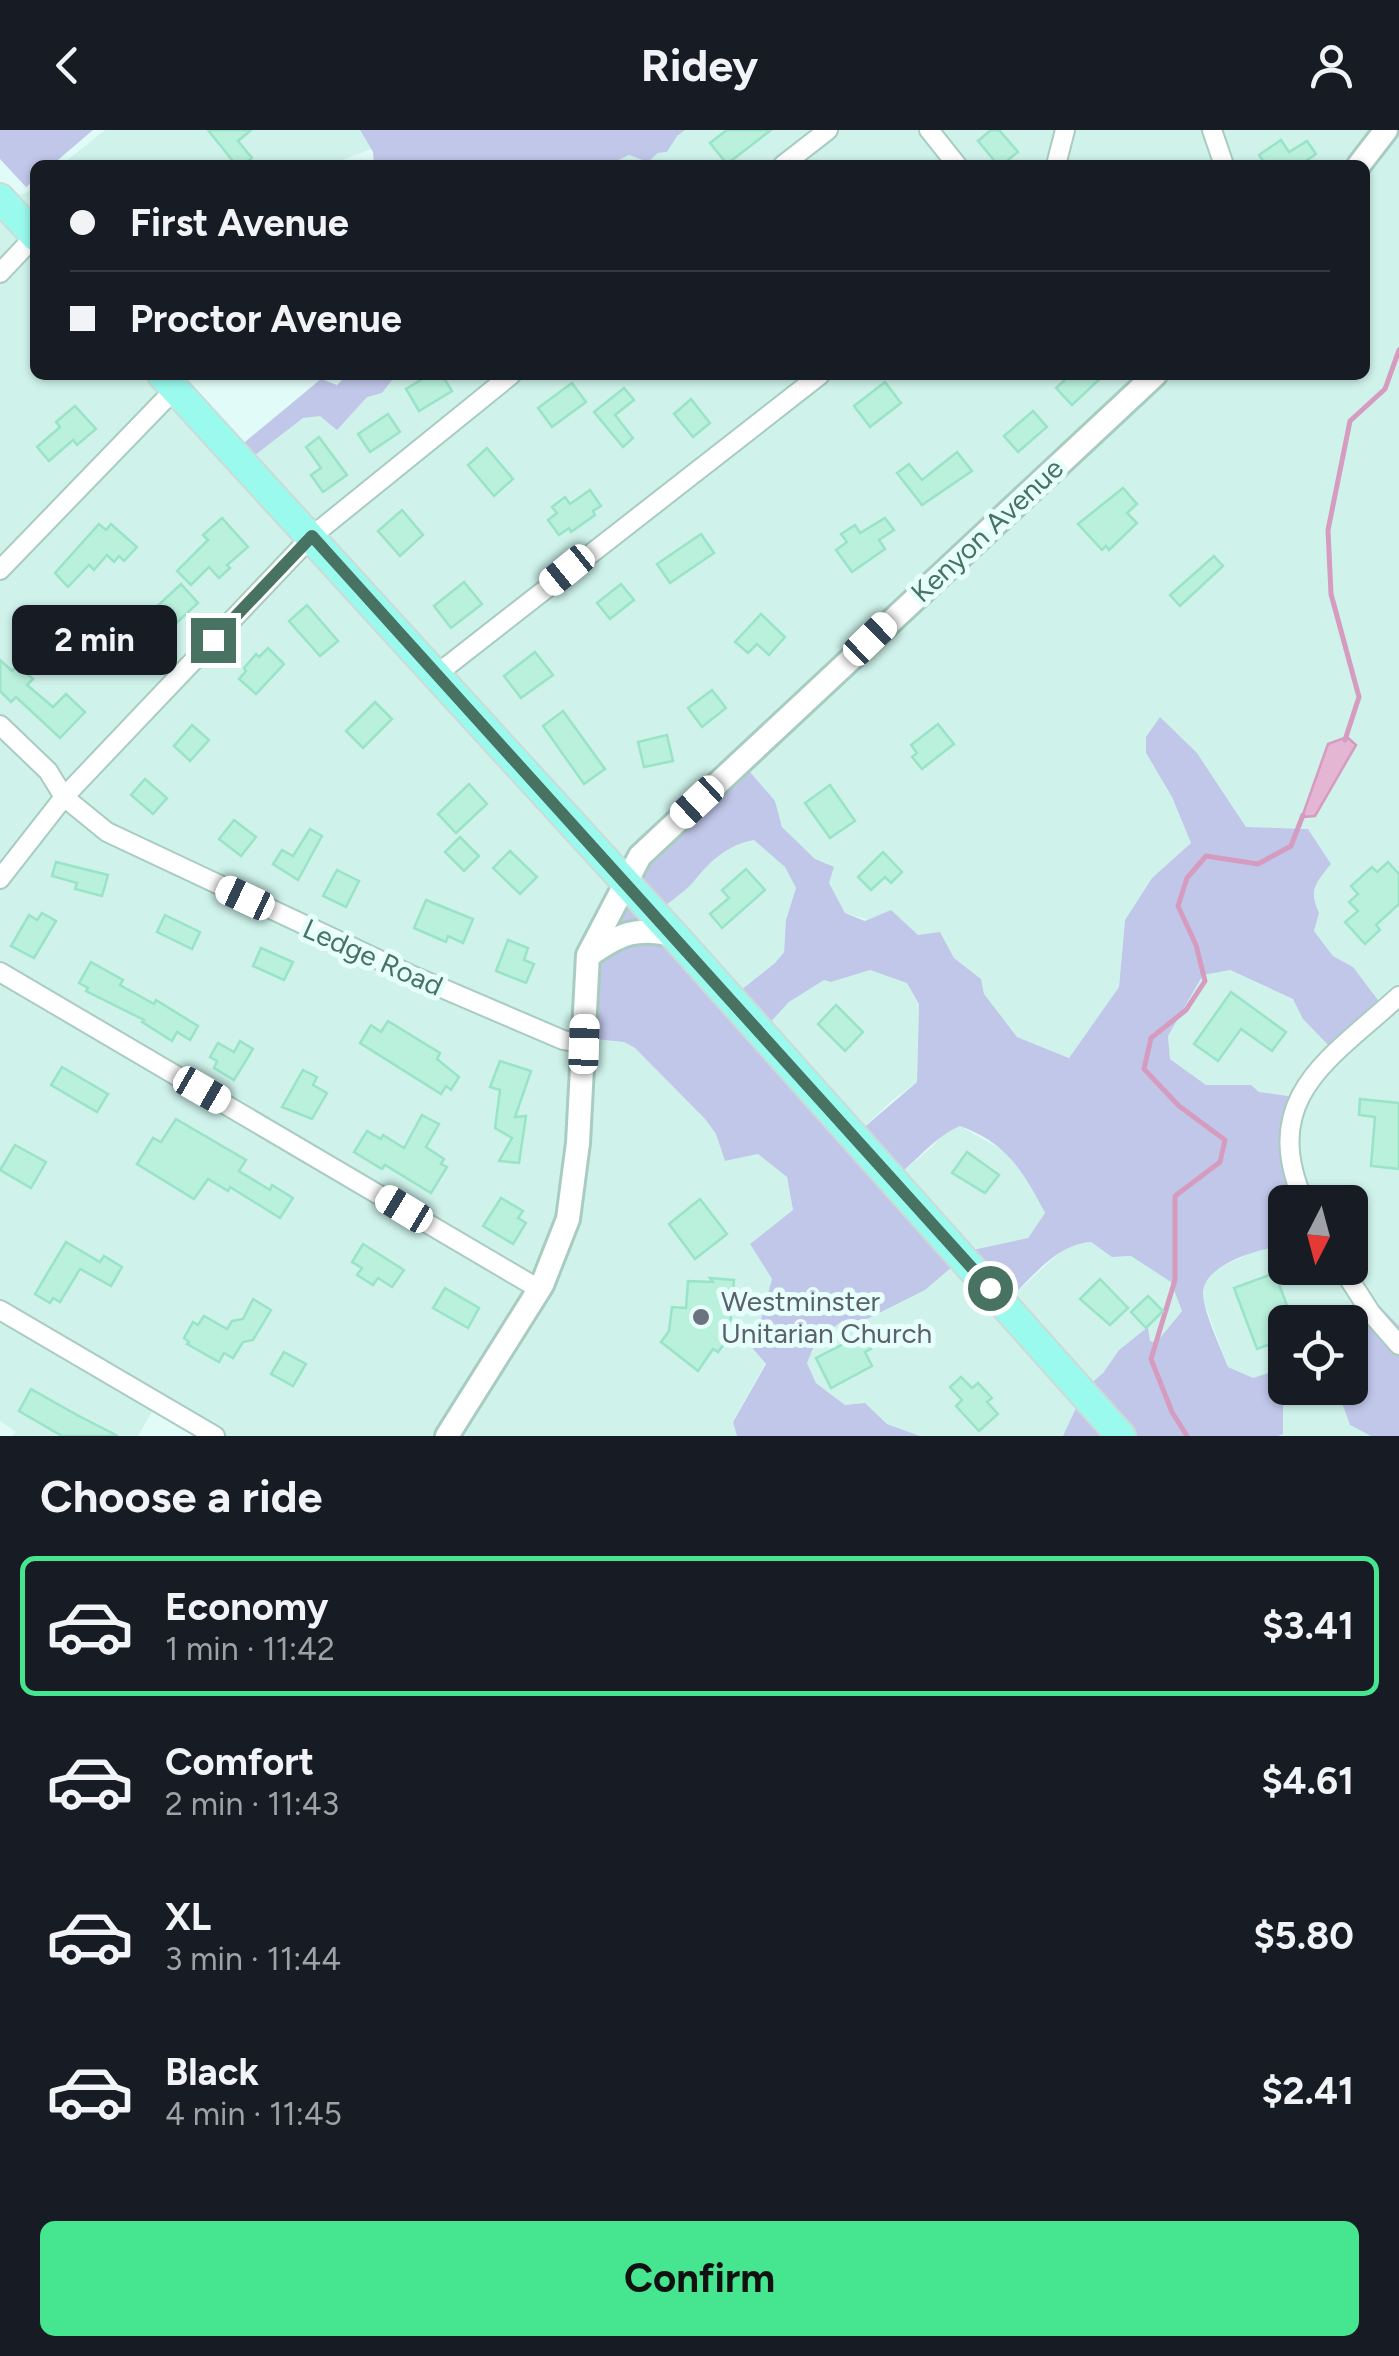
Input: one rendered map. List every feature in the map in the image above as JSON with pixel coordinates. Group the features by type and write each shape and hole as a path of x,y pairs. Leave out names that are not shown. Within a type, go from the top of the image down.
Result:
{"main road":[{"path":"0,198 30,231"},
{"path":"169,382 674,934 1121,1436"}],"street":[{"path":"790,160 828,130"},
{"path":"929,130 954,160"},
{"path":"1057,160 1065,130"},
{"path":"1212,130 1222,160"},
{"path":"1363,160 1386,130"},
{"path":"0,273 30,241"},
{"path":"0,879 64,798 312,536 506,380"},
{"path":"437,674 814,380"},
{"name":"Kenyon Avenue","path":"447,1436 539,1288 568,1219 578,1143 588,956 640,856 1150,380"},
{"path":"0,570 169,382"},
{"name":"Ledge Road","path":"0,725 48,771 64,798 107,832 279,914 563,1040 584,1044"},
{"path":"588,956 620,934 652,930 674,934"},
{"path":"0,972 539,1288"},
{"path":"1297,1185 1292,1172 1290,1132 1300,1094 1323,1066 1399,996"},
{"path":"1353,1285 1399,1345"},
{"path":"0,1310 215,1436"}],"shaded area":[{"path":"0,130 93,130 58,160 30,160 30,184 26,187 0,159"},
{"path":"105,130 360,130 371,149 342,160 67,160"},
{"path":"360,130 685,130 667,152 650,160 629,155 618,160 374,160"},
{"path":"685,130 1399,130 1399,1326 1369,1298 1361,1305 1268,1305 1268,1374 1253,1379 1228,1367 1202,1297 1205,1283 1216,1269 1268,1248 1268,1285 1368,1285 1368,1185 1306,1185 1297,1156 1301,1099 1259,1092 1251,1085 1206,1085 1170,1059 1168,1036 1203,975 1229,970 1293,999 1304,1019 1353,967 1333,956 1314,931 1319,913 1312,898 1315,884 1331,864 1308,829 1246,827 1197,753 1146,753 1172,797 1191,843 1152,878 1125,920 1119,987 1069,1058 1017,1037 983,994 981,979 954,958 940,933 919,935 845,913 815,859 782,827 774,801 653,844 624,1042 635,1048 705,1119 716,1134 725,1161 758,1154 787,1177 793,1210 750,1244 772,1279 753,1349 765,1364 733,1421 737,1436 217,1436 156,1405 138,1436 12,1436 16,1432 0,1421 0,197 30,190 30,380 168,380 245,463 303,418 354,409 367,396 382,393 392,380 1370,380 1370,160 650,160 667,152 677,135"},
{"path":"320,380 337,385 342,380 392,380 382,393 367,397 337,430 320,416 303,418 245,463 234,451"},
{"path":"1160,717 1197,753 1246,827 1308,829 1331,864 1315,887 1319,913 1314,931 1333,956 1353,967 1381,1004 1334,1051 1303,1019 1293,999 1230,970 1203,975 1168,1036 1170,1059 1206,1085 1251,1085 1259,1092 1301,1098 1297,1156 1306,1185 1268,1185 1268,1249 1223,1266 1206,1282 1203,1293 1228,1367 1253,1378 1268,1373 1268,1405 1283,1405 1283,1434 1063,1436 1085,1389 1103,1373 1119,1350 1148,1327 1150,1341 1156,1343 1182,1311 1171,1282 1131,1256 1112,1257 1091,1242 1056,1255 1007,1301 960,1260 925,1290 865,1320 842,1321 816,1341 807,1363 816,1383 845,1405 865,1403 887,1424 920,1436 737,1436 733,1422 766,1364 753,1349 772,1279 750,1244 793,1210 787,1177 758,1154 725,1161 716,1134 705,1119 635,1048 624,1042 586,1038 596,951 628,878 743,764 775,801 782,827 815,859 834,867 829,883 845,913 865,921 891,910 918,935 940,932 954,958 981,979 984,994 1017,1037 1069,1058 1119,987 1125,920 1152,878 1191,843 1172,797 1146,753 1146,737","holes":["754,840 785,867 796,888 786,920 784,952 732,997 657,912 736,845","870,970 907,983 919,1004 917,1082 854,1136 765,1028 789,1002 824,980 831,982","960,1126 1002,1150 1029,1184 1045,1213 1028,1238 958,1253 894,1179 935,1142"]},
{"path":"1347,737 1356,745 1315,816 1302,817 1328,744"},
{"path":"754,840 786,867 796,888 786,920 784,951 775,963 731,997 657,913 694,881 700,870 737,843"},
{"path":"870,970 908,983 919,1004 917,1082 854,1136 765,1028 789,1002 824,980 831,982"},
{"path":"960,1126 1006,1152 1023,1170 1045,1213 1028,1238 958,1253 894,1179 934,1145 942,1133"},
{"path":"1091,1242 1112,1257 1131,1256 1172,1282 1182,1311 1156,1343 1150,1342 1148,1328 1119,1350 1086,1389 1063,1436 920,1436 887,1424 865,1403 845,1405 816,1383 807,1363 816,1341 842,1321 865,1320 960,1260 1007,1301 1061,1251 1075,1243"},
{"path":"1369,1298 1399,1326 1399,1436 1371,1436 1350,1425 1343,1405 1368,1405 1368,1305 1361,1305"},
{"path":"1283,1405 1343,1405 1350,1425 1371,1436 1278,1436 1283,1434"}],"building":[{"path":"208,130 251,130 238,141 252,158 232,160"},
{"path":"727,130 771,130 732,160 724,160 710,143"},
{"path":"991,130 999,130 1018,152 1008,160 994,160 978,141"},
{"path":"1281,140 1289,152 1307,141 1316,154 1307,160 1262,160 1259,155"},
{"path":"421,380 445,380 452,391 419,411 406,389"},
{"path":"1065,380 1099,380 1072,405 1056,388"},
{"path":"885,382 901,403 870,427 854,406"},
{"path":"572,383 586,402 552,427 538,408"},
{"path":"624,388 634,400 615,415 633,438 623,447 594,412"},
{"path":"691,399 710,423 693,437 674,414"},
{"path":"75,406 96,429 77,445 73,440 49,461 37,447 60,427 56,422"},
{"path":"1033,411 1047,427 1018,452 1004,436"},
{"path":"388,414 400,432 370,452 358,434"},
{"path":"319,437 347,475 323,492 311,475 321,468 306,447"},
{"path":"487,448 513,479 494,496 468,465"},
{"path":"957,452 972,471 922,505 897,473 909,464 922,480"},
{"path":"1123,488 1137,504 1127,513 1137,523 1109,550 1106,546 1102,550 1078,524"},
{"path":"590,490 601,506 593,511 595,515 571,532 569,528 559,535 548,520 557,513 552,507 565,497 570,504"},
{"path":"402,510 423,535 400,556 378,531"},
{"path":"222,518 248,547 227,565 230,568 219,578 209,567 191,585 177,571 208,540 203,535"},
{"path":"885,518 894,530 879,540 885,549 852,572 836,550 847,542 841,534 855,525 860,533"},
{"path":"99,524 106,530 111,524 137,547 124,561 119,556 114,562 107,555 94,570 89,565 68,587 55,573"},
{"path":"701,534 714,553 670,583 657,564"},
{"path":"1214,556 1223,566 1180,606 1170,595"},
{"path":"464,582 482,604 451,628 434,606"},
{"path":"181,584 198,603 170,629 153,610"},
{"path":"621,584 634,600 610,619 597,603"},
{"path":"307,605 338,641 320,656 289,621"},
{"path":"761,614 785,637 769,655 757,644 748,653 735,642"},
{"path":"268,648 284,664 256,694 239,679 256,654 259,657"},
{"path":"535,652 553,675 521,698 504,676"},
{"path":"0,660 12,671 18,665 33,679 27,685 53,707 66,694 85,712 60,738 16,697 11,702 0,691"},
{"path":"712,690 726,708 702,727 688,708"},
{"path":"375,702 392,719 363,748 346,731"},
{"path":"563,711 605,769 584,784 543,726"},
{"path":"938,724 954,744 922,769 912,757 917,753 911,745"},
{"path":"192,725 209,740 190,761 174,746"},
{"path":"667,735 673,761 644,767 638,742"},
{"path":"145,779 167,798 153,814 131,795"},
{"path":"469,784 487,804 456,833 438,814"},
{"path":"830,785 855,821 830,838 805,803"},
{"path":"234,820 256,837 241,856 219,839"},
{"path":"310,829 322,836 298,880 273,864 282,850 293,856"},
{"path":"460,837 479,856 464,871 445,852"},
{"path":"510,851 537,877 520,894 493,868"},
{"path":"883,852 902,872 891,883 885,877 871,890 858,877"},
{"path":"56,862 108,875 102,896 75,889 77,883 52,876"},
{"path":"1388,862 1399,874 1399,904 1376,925 1380,930 1365,944 1345,922 1358,911 1349,902 1358,894 1351,886 1372,867 1377,872"},
{"path":"746,869 765,890 722,928 710,914 729,898 722,890"},
{"path":"337,870 359,881 346,907 323,896"},
{"path":"426,900 473,919 463,943 448,936 446,942 414,928"},
{"path":"42,913 56,921 34,958 11,946 29,915 37,920"},
{"path":"165,915 200,932 192,949 157,932"},
{"path":"508,940 528,948 524,960 534,964 526,983 496,971"},
{"path":"261,948 293,962 284,980 253,966"},
{"path":"91,962 123,980 120,985 154,1004 156,1000 198,1026 190,1040 177,1032 172,1041 144,1020 86,991 88,988 79,983"},
{"path":"1231,992 1286,1032 1272,1051 1241,1029 1218,1061 1194,1044"},
{"path":"836,1005 863,1032 845,1051 818,1024"},
{"path":"388,1021 440,1053 437,1059 459,1077 451,1090 446,1086 441,1094 360,1043 371,1025 381,1032"},
{"path":"240,1041 253,1049 234,1080 214,1068 217,1061 210,1057 218,1043 234,1052"},
{"path":"500,1061 531,1071 515,1117 526,1116 519,1163 499,1161 512,1138 495,1128 500,1090 490,1087"},
{"path":"62,1067 108,1094 97,1112 51,1085"},
{"path":"303,1070 317,1077 313,1085 327,1093 312,1119 282,1107"},
{"path":"1360,1099 1399,1103 1399,1169 1371,1166 1375,1117 1359,1115"},
{"path":"422,1115 439,1124 426,1147 444,1159 441,1164 447,1167 431,1193 385,1165 382,1169 354,1152 367,1131 381,1139 383,1135 404,1148"},
{"path":"176,1119 246,1160 239,1171 270,1190 272,1185 293,1198 280,1218 230,1187 228,1191 208,1179 194,1199 137,1164 153,1138 161,1142"},
{"path":"15,1145 46,1162 31,1188 0,1170"},
{"path":"967,1152 999,1175 985,1193 952,1173"},
{"path":"501,1198 523,1211 518,1218 526,1223 513,1244 483,1226"},
{"name":"Westminster Unitarian Church","path":"700,1199 727,1234 695,1259 669,1224"},
{"path":"66,1242 100,1262 104,1256 122,1267 111,1286 80,1269 60,1302 53,1298 50,1303 35,1294"},
{"path":"363,1244 404,1270 392,1287 378,1278 373,1285 357,1275 362,1268 352,1262"},
{"path":"1268,1276 1268,1285 1279,1285 1287,1305 1268,1305 1268,1345 1257,1349 1234,1288"},
{"name":"Westminster Unitarian Church","path":"710,1278 734,1280 737,1306 732,1305 730,1325 721,1337 726,1341 718,1352 713,1349 698,1371 661,1342 669,1331 672,1307 686,1308 688,1281 713,1282"},
{"path":"1100,1279 1128,1308 1110,1325 1080,1299"},
{"path":"445,1288 479,1308 468,1328 433,1308"},
{"path":"1148,1296 1163,1311 1146,1328 1131,1312"},
{"path":"253,1299 271,1310 253,1340 243,1342 233,1358 224,1353 219,1362 187,1344 184,1338 193,1322 198,1325 204,1316 227,1329 232,1321 243,1319"},
{"path":"863,1334 871,1349 865,1352 872,1366 831,1388 816,1358"},
{"path":"284,1352 306,1364 293,1386 271,1374"},
{"path":"961,1377 972,1388 978,1383 992,1398 987,1402 998,1414 979,1431 956,1406 962,1400 950,1387"},
{"path":"31,1389 118,1436 62,1436 19,1411"}],"waterway":[{"path":"1345,740 1359,697 1331,594 1328,530 1350,421 1385,389 1399,350"},
{"path":"1187,1436 1172,1412 1151,1359 1175,1280 1175,1196 1220,1162 1225,1140 1179,1106 1144,1069 1151,1038 1186,1010 1205,981 1196,945 1178,906 1187,878 1206,856 1258,864 1291,846 1303,815"}],"place":[{"name":"Westminster Unitarian Church","path":"701,1317"}],"route":[{"path":"213,640 312,536 990,1288"}]}
